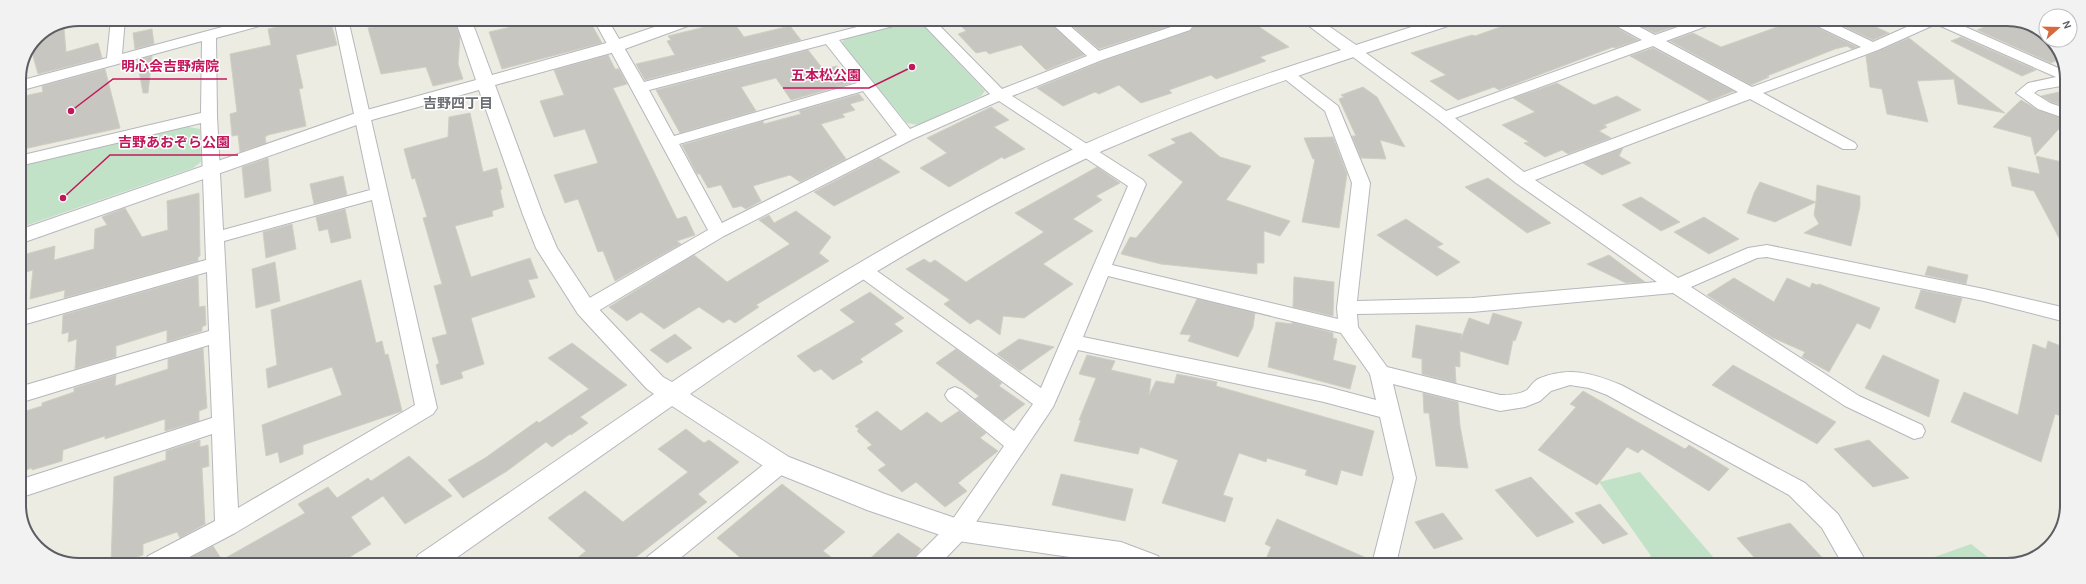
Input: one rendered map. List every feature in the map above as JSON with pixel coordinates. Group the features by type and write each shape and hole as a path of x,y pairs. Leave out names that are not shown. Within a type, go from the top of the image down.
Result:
{"street":[{"path":"114,61 117,26"},
{"path":"26,84 243,26"},
{"path":"166,558 227,526 426,408 342,26"},
{"path":"466,26 487,82 533,215 547,248 586,309 655,383 780,464 876,502 958,530 1121,553 1133,558"},
{"path":"604,26 670,142 718,232"},
{"path":"26,235 362,117 616,46 673,26"},
{"path":"640,88 878,26"},
{"path":"930,558 958,530 1046,402 1137,184 1084,152 1000,95 932,26"},
{"path":"1062,26 1097,57"},
{"path":"586,309 718,232 907,136 1000,95 1097,57 1185,27 1184,26"},
{"path":"1318,26 1444,117 1522,178 1676,286 1852,401 1914,431"},
{"path":"435,558 670,394 863,270 977,205 1084,152 1198,105 1286,73 1432,26"},
{"path":"1627,26 1849,146"},
{"path":"1444,117 1693,26"},
{"path":"1829,26 1873,47"},
{"path":"1522,178 1873,47 1921,26"},
{"path":"1951,26 2060,75"},
{"path":"209,35 209,116 227,526"},
{"path":"830,39 907,136"},
{"path":"1286,73 1332,109 1361,183 1348,318 1380,373 1405,478 1385,558"},
{"path":"2060,80 2033,86 2024,93 2044,106 2060,112"},
{"path":"670,142 866,85"},
{"path":"26,159 209,116"},
{"path":"214,238 379,193"},
{"path":"1102,269 1348,318 1676,286 1754,252 1767,251 1984,295 2060,314"},
{"path":"26,317 216,263"},
{"path":"863,270 1046,402"},
{"path":"26,393 218,335"},
{"path":"1072,342 1324,394 1388,410"},
{"path":"1380,373 1500,403 1518,402 1534,396 1544,385 1570,378 1592,381 1614,390 1797,489 1830,521 1852,558"},
{"path":"955,395 1017,445"},
{"path":"26,487 222,423"},
{"path":"662,558 780,464"}],"green space":[{"path":"895,26 924,26 985,91 981,96 918,125 907,123 841,43 845,39"},
{"path":"184,126 200,129 201,162 193,168 26,226 26,163"},
{"path":"1640,472 1714,558 1647,558 1651,556 1599,482"},
{"path":"1971,544 1989,558 1932,558"}],"building":[{"path":"282,26 332,26 337,45 296,55 303,88 299,89 306,126 268,135 265,137 266,143 240,152 238,135 232,136 230,114 237,112 230,54 271,45 268,29"},
{"path":"378,26 456,26 460,37 458,64 463,79 433,86 426,67 381,74 368,28"},
{"path":"515,26 592,26 602,43 502,69 489,32"},
{"path":"709,26 736,26 744,37 790,26 801,40 645,80 636,64 675,55 667,41 671,40 668,36"},
{"path":"961,26 1053,26 1084,55 1046,70 1021,45 989,54 986,51 976,53 958,34 966,31"},
{"path":"1072,26 1171,26 1099,49"},
{"path":"1192,26 1258,26 1289,47 1260,57 1266,61 1216,79 1211,75 1169,90 1172,93 1141,103 1119,85 1099,94 1095,92 1063,106 1037,88 1103,61 1190,31 1193,28"},
{"path":"1503,26 1614,26 1638,40 1615,48 1613,47 1499,90 1494,87 1458,100 1430,81 1446,75 1411,53 1472,35 1475,36"},
{"path":"1640,26 1676,26 1655,33"},
{"path":"1780,26 1814,26 1857,47 1852,49 1847,46 1835,49 1767,76 1769,77 1751,85 1670,41 1693,33 1721,47"},
{"path":"1843,26 1874,26 1889,33 1873,40"},
{"path":"1987,26 2014,26 2035,34 2038,36 2038,48 2050,48 2053,53 2057,61 2051,63 1977,30"},
{"path":"64,28 66,52 98,43 102,58 38,74 33,54 42,42 59,30"},
{"path":"152,29 154,44 135,49 133,33"},
{"path":"1961,37 2036,70 2022,76 1951,41"},
{"path":"1909,38 2005,113 1958,104 1954,79 1917,81 1928,122 1887,114 1882,89 1870,87 1866,56"},
{"path":"1653,48 1734,91 1709,101 1630,56"},
{"path":"808,50 823,69 837,66 851,83 791,100 776,78 741,87 756,111 680,133 656,90"},
{"path":"608,55 615,69 619,69 627,84 613,88 677,219 686,216 695,235 677,241 681,244 615,281 603,251 598,252 578,199 565,203 554,175 598,163 585,129 554,137 540,101 564,95 554,70"},
{"path":"152,56 148,93 143,93 137,60"},
{"path":"105,69 120,128 26,148 26,96 43,92 42,86"},
{"path":"1557,83 1594,105 1617,96 1641,110 1604,125 1607,127 1599,131 1611,138 1568,154 1562,150 1545,157 1524,143 1529,142 1502,125 1535,112 1513,98"},
{"path":"1363,87 1377,97 1405,147 1380,140 1386,159 1361,158 1352,136 1356,136 1339,99 1344,97 1341,95"},
{"path":"2059,92 2060,105 2051,102 2041,96"},
{"path":"859,94 864,100 850,104 855,110 842,114 845,117 821,124 846,159 800,182 790,175 753,186 761,201 746,209 741,206 733,208 721,185 708,188 700,174 697,174 682,145 763,121 764,124 801,114 799,111"},
{"path":"2021,100 2038,110 2060,118 2060,128 2035,155 2031,137 1993,127"},
{"path":"991,107 1009,120 994,127 1025,149 1004,159 1002,157 949,187 920,168 947,153 927,138"},
{"path":"470,113 483,172 497,168 502,189 500,190 504,207 492,211 493,216 455,226 471,277 530,258 538,278 528,280 535,297 471,318 484,364 461,372 463,378 441,385 436,365 439,363 432,338 447,334 434,286 442,284 423,218 427,217 415,178 412,179 404,149 448,137 449,117"},
{"path":"1191,132 1220,157 1251,166 1226,200 1290,221 1280,236 1264,231 1264,263 1257,263 1257,274 1161,264 1121,254 1130,237 1136,238 1183,182 1148,155 1176,143 1171,139"},
{"path":"1333,137 1347,174 1339,228 1302,222 1315,159 1313,159 1304,138"},
{"path":"1623,148 1619,156 1631,163 1602,175 1583,163"},
{"path":"2036,156 2060,162 2060,240 2034,191 2012,186 2008,167 2040,174"},
{"path":"268,158 271,191 245,198 242,167"},
{"path":"879,158 900,172 834,206 814,192"},
{"path":"1097,167 1120,183 1096,196 1102,200 1073,219 1093,231 1043,264 1073,284 1024,318 1003,316 1000,335 978,319 970,324 944,304 950,300 906,269 924,259 930,263 935,260 966,282 1044,232 1015,213"},
{"path":"343,176 347,195 314,204 310,184"},
{"path":"1488,178 1551,223 1527,233 1465,187"},
{"path":"1760,182 1816,202 1775,222 1747,213 1754,193"},
{"path":"1817,185 1860,196 1860,206 1851,246 1804,233 1819,224 1814,215"},
{"path":"199,193 200,256 198,257 198,261 64,298 65,290 30,299 33,270 26,272 26,254 55,246 54,260 94,249 95,229 107,225 102,217 125,208 142,237 168,230 167,201"},
{"path":"1641,197 1680,222 1661,231 1622,205"},
{"path":"345,209 351,238 331,243 328,229 319,231 316,217"},
{"path":"796,211 831,237 819,253 829,261 756,305 759,307 735,323 729,319 723,323 699,307 664,329 641,312 627,321 609,307 694,255 727,282 790,244 759,220 769,215 774,223"},
{"path":"1704,217 1739,239 1709,254 1674,232"},
{"path":"1406,219 1443,244 1437,247 1460,262 1437,276 1377,235"},
{"path":"292,224 296,249 266,258 263,232"},
{"path":"1609,255 1645,282 1626,283 1587,264"},
{"path":"275,262 280,301 256,308 252,269"},
{"path":"1928,266 1968,275 1966,284 1925,275"},
{"path":"198,276 199,307 205,306 206,325 202,327 202,331 167,342 167,330 116,346 116,357 75,369 77,339 68,342 69,332 62,334 63,315"},
{"path":"1294,277 1334,282 1333,316 1293,307"},
{"path":"1734,278 1774,302 1787,278 1810,288 1812,283 1817,285 1819,284 1880,308 1870,329 1857,323 1829,372 1802,357 1805,352 1771,337 1707,295"},
{"path":"361,280 376,343 382,341 385,355 388,354 402,411 303,445 303,454 280,463 278,452 266,456 262,425 342,395 332,367 268,388 266,369 277,365 271,310"},
{"path":"1921,290 1962,298 1955,323 1915,308"},
{"path":"870,292 904,318 894,324 903,331 860,359 863,362 833,380 821,369 814,372 797,356 855,322 840,310"},
{"path":"1197,299 1255,313 1253,327 1238,357 1188,341 1191,335 1180,334"},
{"path":"1493,313 1522,322 1515,341 1513,340 1508,365 1460,351 1460,367 1455,366 1456,383 1422,374 1422,359 1412,357 1416,325 1462,334 1461,339 1469,318 1489,325"},
{"path":"1276,322 1292,324 1292,322 1333,333 1333,338 1337,339 1333,360 1356,366 1350,389 1268,367"},
{"path":"675,334 692,348 667,363 650,350"},
{"path":"1019,339 1054,347 1020,371 997,354"},
{"path":"2048,341 2060,346 2060,416 2055,414 2041,462 1951,422 1964,392 2018,415 2033,344 2046,349"},
{"path":"572,343 627,385 580,417 588,423 571,435 570,434 552,447 546,442 507,471 463,498 448,480 485,458 537,421 539,423 589,389 548,358"},
{"path":"203,348 207,408 199,411 199,421 165,431 165,419 105,439 105,436 63,450 62,461 32,470 32,468 26,470 26,411 42,406 42,403 74,392 74,388 116,375 115,386 168,369 168,359"},
{"path":"956,349 1002,383 999,386 1025,404 1003,421 975,399 979,396 936,363"},
{"path":"1087,355 1115,361 1111,370 1151,379 1149,395 1156,381 1174,384 1177,374 1217,382 1216,386 1374,431 1362,476 1341,470 1337,485 1305,475 1307,470 1267,458 1266,462 1239,453 1223,495 1233,498 1225,522 1162,503 1178,460 1140,447 1138,454 1074,441 1081,420 1079,420 1096,378 1079,374"},
{"path":"1883,355 1939,380 1929,417 1865,388"},
{"path":"1733,365 1836,422 1817,444 1712,385"},
{"path":"1583,391 1685,449 1689,445 1729,469 1709,491 1642,449 1638,453 1627,447 1597,485 1538,450 1576,407 1570,404"},
{"path":"1423,393 1458,402 1460,426 1468,468 1436,466 1429,413 1424,413"},
{"path":"877,411 901,431 927,412 941,423 959,411 986,433 980,438 998,451 958,483 967,491 945,507 916,482 902,492 878,470 886,465 867,448 872,445 857,431 859,429 855,426"},
{"path":"686,429 704,443 709,440 739,462 698,494 707,502 635,558 577,558 586,551 548,518 585,491 623,522 688,472 658,449"},
{"path":"200,440 200,447 208,445 209,466 202,468 205,524 180,538 177,532 143,544 143,555 134,558 111,558 114,477 166,460 166,451"},
{"path":"1869,440 1909,478 1873,487 1834,449"},
{"path":"409,456 452,496 405,524 383,496 351,517 371,544 348,558 226,558 305,513 298,504 328,487 337,498 368,478 371,481"},
{"path":"1061,474 1133,489 1125,521 1052,505"},
{"path":"1531,477 1574,522 1537,537 1495,490"},
{"path":"782,484 845,532 823,551 832,558 741,558 717,538"},
{"path":"1600,504 1628,534 1603,544 1575,513"},
{"path":"1443,513 1463,539 1434,549 1415,522"},
{"path":"1277,519 1366,558 1266,558 1271,547 1265,544"},
{"path":"1790,523 1822,558 1755,558 1737,538"},
{"path":"898,533 921,549 914,558 871,558"},
{"path":"213,546 221,558 192,557"}],"place":[{"name":"五本松公園","path":"912,67"},
{"name":"明心会吉野病院","path":"71,111"},
{"name":"吉野あおぞら公園","path":"63,198"}],"district":[{"name":"吉野四丁目","path":"458,103"}]}
